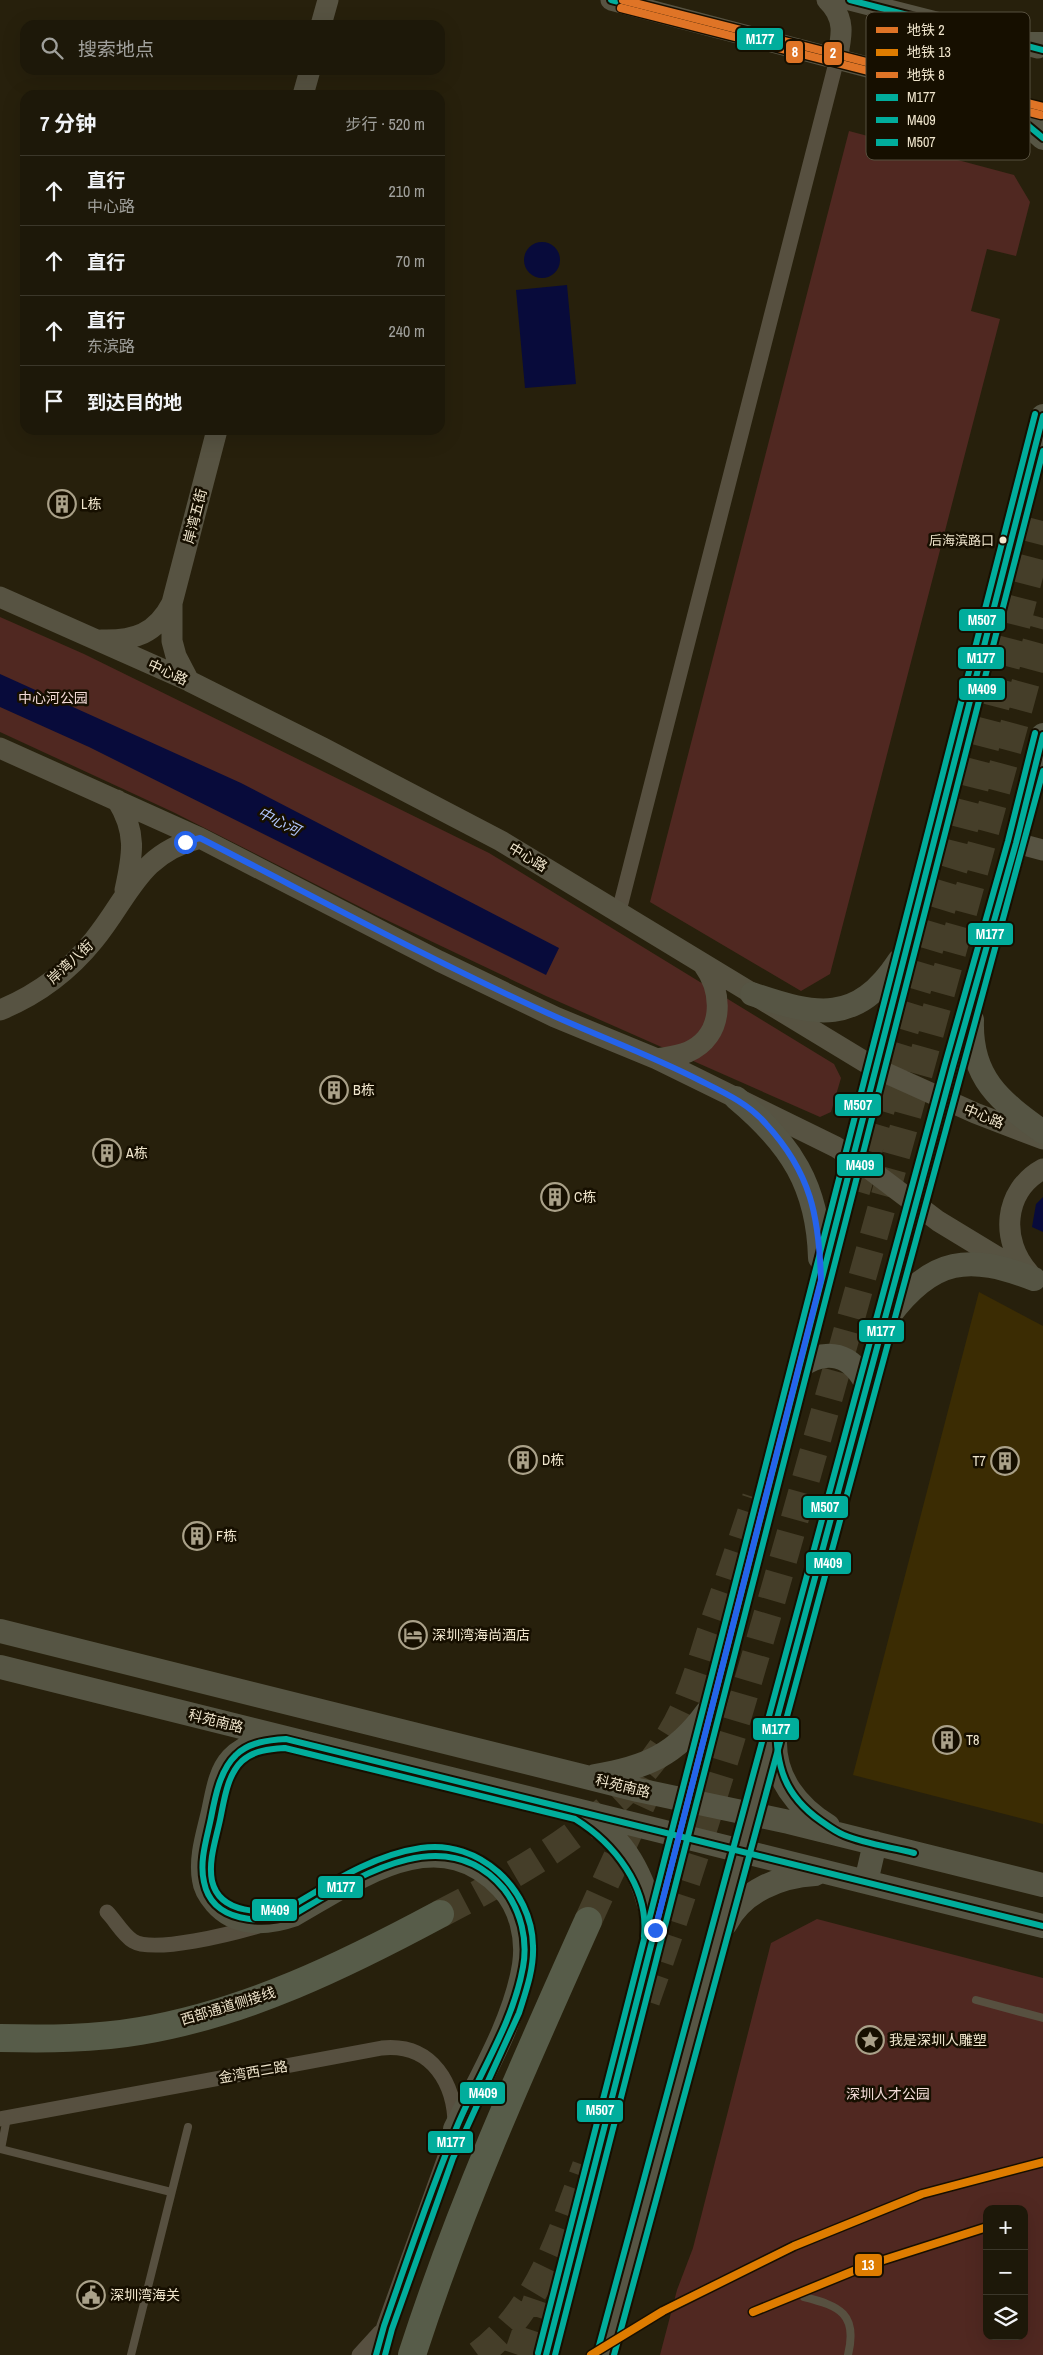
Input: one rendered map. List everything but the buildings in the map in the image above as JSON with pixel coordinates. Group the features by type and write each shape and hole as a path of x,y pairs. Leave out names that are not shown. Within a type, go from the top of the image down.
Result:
{"highway":[{"name":"西部通道侧接线","path":"0,2038 79,2038 140,2031 192,2018 257,1999 316,1976 440,1914"},
{"path":"412,2355 435,2282 471,2187 588,1921"}],"main road":[{"path":"322,20 328,0"},
{"path":"611,0 866,67"},
{"path":"827,0 835,7 842,21 842,36 837,59"},
{"path":"850,0 900,12"},
{"path":"1032,44 1043,50"},
{"path":"304,90 309,75"},
{"path":"1030,110 1043,113"},
{"path":"1030,126 1043,138"},
{"path":"546,2355 1043,416"},
{"name":"岸湾五街","path":"172,603 216,435"},
{"name":"中心路","path":"0,597 189,681 324,748 501,841 875,1068 944,1100 1043,1139"},
{"path":"96,639 117,640 134,637 149,630 165,616 172,603"},
{"path":"172,603 172,641 176,656 189,681"},
{"path":"605,2355 944,1100 1016,843 1043,735"},
{"path":"0,748 200,838 439,961 555,1017 657,1059 829,1143 947,1228 1039,1282"},
{"path":"117,800 128,821 132,844 132,860 124,896"},
{"name":"岸湾八街","path":"0,1010 43,987 62,974 95,939 135,879 160,855 172,847 200,838"},
{"path":"1016,843 1043,850"},
{"path":"752,994 790,1007 814,1012 842,1008 863,1001 887,978 908,946"},
{"path":"657,1059 689,1051 702,1042 717,1019 716,989 711,975 701,962"},
{"path":"973,997 972,1033 974,1053 988,1086 1000,1100 1043,1132"},
{"path":"736,1098 765,1122 784,1145 799,1170 812,1199 820,1237 821,1280"},
{"path":"1039,1282 1021,1264 1013,1249 1009,1236 1009,1219 1013,1202 1022,1186 1043,1169"},
{"path":"884,1323 902,1298 922,1280 944,1269 962,1263 997,1266 1039,1282"},
{"path":"799,1367 810,1359 822,1355 837,1356 851,1362 861,1372 867,1384"},
{"name":"科苑南路","path":"0,1631 587,1777 875,1843 1043,1885"},
{"name":"科苑南路","path":"0,1667 1043,1926"},
{"path":"587,1777 642,1766 659,1758 692,1732 712,1705"},
{"path":"776,1722 775,1748 779,1768 789,1790 804,1809 845,1836"},
{"path":"286,1739 264,1741 247,1748 231,1760 221,1779 203,1863 205,1886 220,1907 242,1919 255,1922 279,1920 293,1915 378,1868 416,1856 434,1855 460,1860 484,1872 505,1890 514,1903 522,1928 523,1966 501,2035 455,2130"},
{"path":"474,1785 484,1751"},
{"path":"578,1811 615,1838 629,1856 640,1874 650,1902 655,1930"},
{"path":"866,1882 875,1843"},
{"path":"717,1940 729,1918 744,1901 762,1888 791,1878 832,1874"}],"street":[{"path":"619,912 837,59"},
{"path":"107,1912 133,1941 152,1946 170,1945 226,1934 279,1920"},
{"name":"金湾西二路","path":"3,2118 382,2048 398,2048 422,2056 442,2074 455,2106 455,2130"},
{"path":"376,2355 384,2326 455,2130"},
{"path":"360,2355 384,2326"}],"lane":[{"path":"976,2000 1043,2018"},
{"path":"3,2118 0,2149 171,2192"},
{"path":"131,2355 188,2127"},
{"path":"804,2297 834,2306 848,2319 851,2337 848,2355"}],"shaded area":[{"path":"979,1292 1043,1326 1043,1824 853,1775"}],"green space":[{"path":"849,131 866,136 866,160 958,160 1014,175 1030,202 1016,256 987,249 971,311 1000,319 830,974 801,991 650,902"},
{"name":"中心河公园","path":"0,617 84,654 489,853 834,1064 841,1078 831,1112 820,1117 546,996 376,915 173,812 0,732"},
{"name":"深圳人才公园","path":"817,1919 1043,1978 1043,2355 660,2355 677,2290 693,2248 771,1943"}],"water":[{"path":"542,242 549,243 555,247 559,253 559,267 555,273 549,277 542,278 535,277 529,273 525,267 524,260 525,253 529,247 535,243"},
{"path":"567,285 576,384 525,388 516,290"},
{"name":"中心河","path":"0,674 241,783 559,948 546,975 89,747 0,707"},
{"path":"1043,1197 1043,1232 1032,1227 1036,1204"}],"tunnel":[{"path":"856,1191 955,864 1043,521"},
{"path":"646,2001 726,1756 774,1591 1043,618"},
{"path":"440,1914 548,1853 583,1828 615,1801 644,1771 668,1738 687,1702 756,1498"},
{"path":"588,1921 657,1770"},
{"path":"478,2355 499,2337 517,2316 546,2269 586,2166"},
{"path":"518,2355 537,2300"}],"metro line":[{"name":"2","path":"623,0 866,62"},
{"name":"8","path":"621,8 866,70"},
{"name":"2","path":"1030,104 1043,107"},
{"name":"8","path":"1030,112 1041,115"},
{"name":"13","path":"591,2355 663,2311 794,2246 922,2194 1043,2162"},
{"name":"13","path":"753,2312 868,2265 983,2228"}],"transit line":[{"name":"M177","path":"611,0 866,67"},
{"name":"M177","path":"850,0 896,12"},
{"name":"M177","path":"1030,47 1043,50"},
{"name":"M177","path":"1030,127 1043,138"},
{"name":"M507","path":"538,2353 1035,414"},
{"name":"M177","path":"546,2355 1043,416"},
{"name":"M409","path":"555,2355 1043,451"},
{"name":"M507","path":"597,2353 945,1064 1008,841 1035,733"},
{"name":"M177","path":"914,1853 844,1835 829,1827 808,1811 791,1790 780,1766 776,1722 953,1066 1016,843 1043,735"},
{"name":"M409","path":"614,2355 1043,771"},
{"name":"M177","path":"376,2355 384,2326 448,2149 512,2008 523,1967 525,1947 522,1926 515,1907 504,1889 480,1868 454,1858 427,1856 398,1862 370,1872 293,1915 281,1918 253,1919 240,1917 228,1913 217,1906 209,1896 204,1882 202,1866 206,1842 214,1801 222,1776 230,1761 247,1747 259,1742 286,1739 1043,1926"},
{"name":"M409","path":"385,2355 392,2329 453,2158 519,2013 532,1963 533,1946 530,1925 523,1905 498,1872 482,1860 463,1852 442,1847 421,1848 369,1863 290,1907 256,1911 233,1906 217,1892 211,1873 213,1850 225,1797 233,1773 242,1761 252,1754 285,1748 575,1819 603,1841 626,1868 641,1900 644,1936"}],"place":[{"name":"L栋","path":"62,504"},
{"name":"后海滨路口","path":"1003,540"},
{"name":"B栋","path":"334,1090"},
{"name":"A栋","path":"107,1153"},
{"name":"C栋","path":"555,1197"},
{"name":"D栋","path":"523,1460"},
{"name":"T7","path":"1005,1461"},
{"name":"F栋","path":"197,1536"},
{"name":"深圳湾海尚酒店","path":"413,1635"},
{"name":"T8","path":"947,1740"},
{"name":"我是深圳人雕塑","path":"870,2040"},
{"name":"深圳湾海关","path":"91,2295"}],"route":[{"path":"185,842 200,838 439,961 555,1017 657,1059 736,1098 765,1122 784,1145 799,1170 812,1199 820,1237 821,1280 655,1930"}]}
